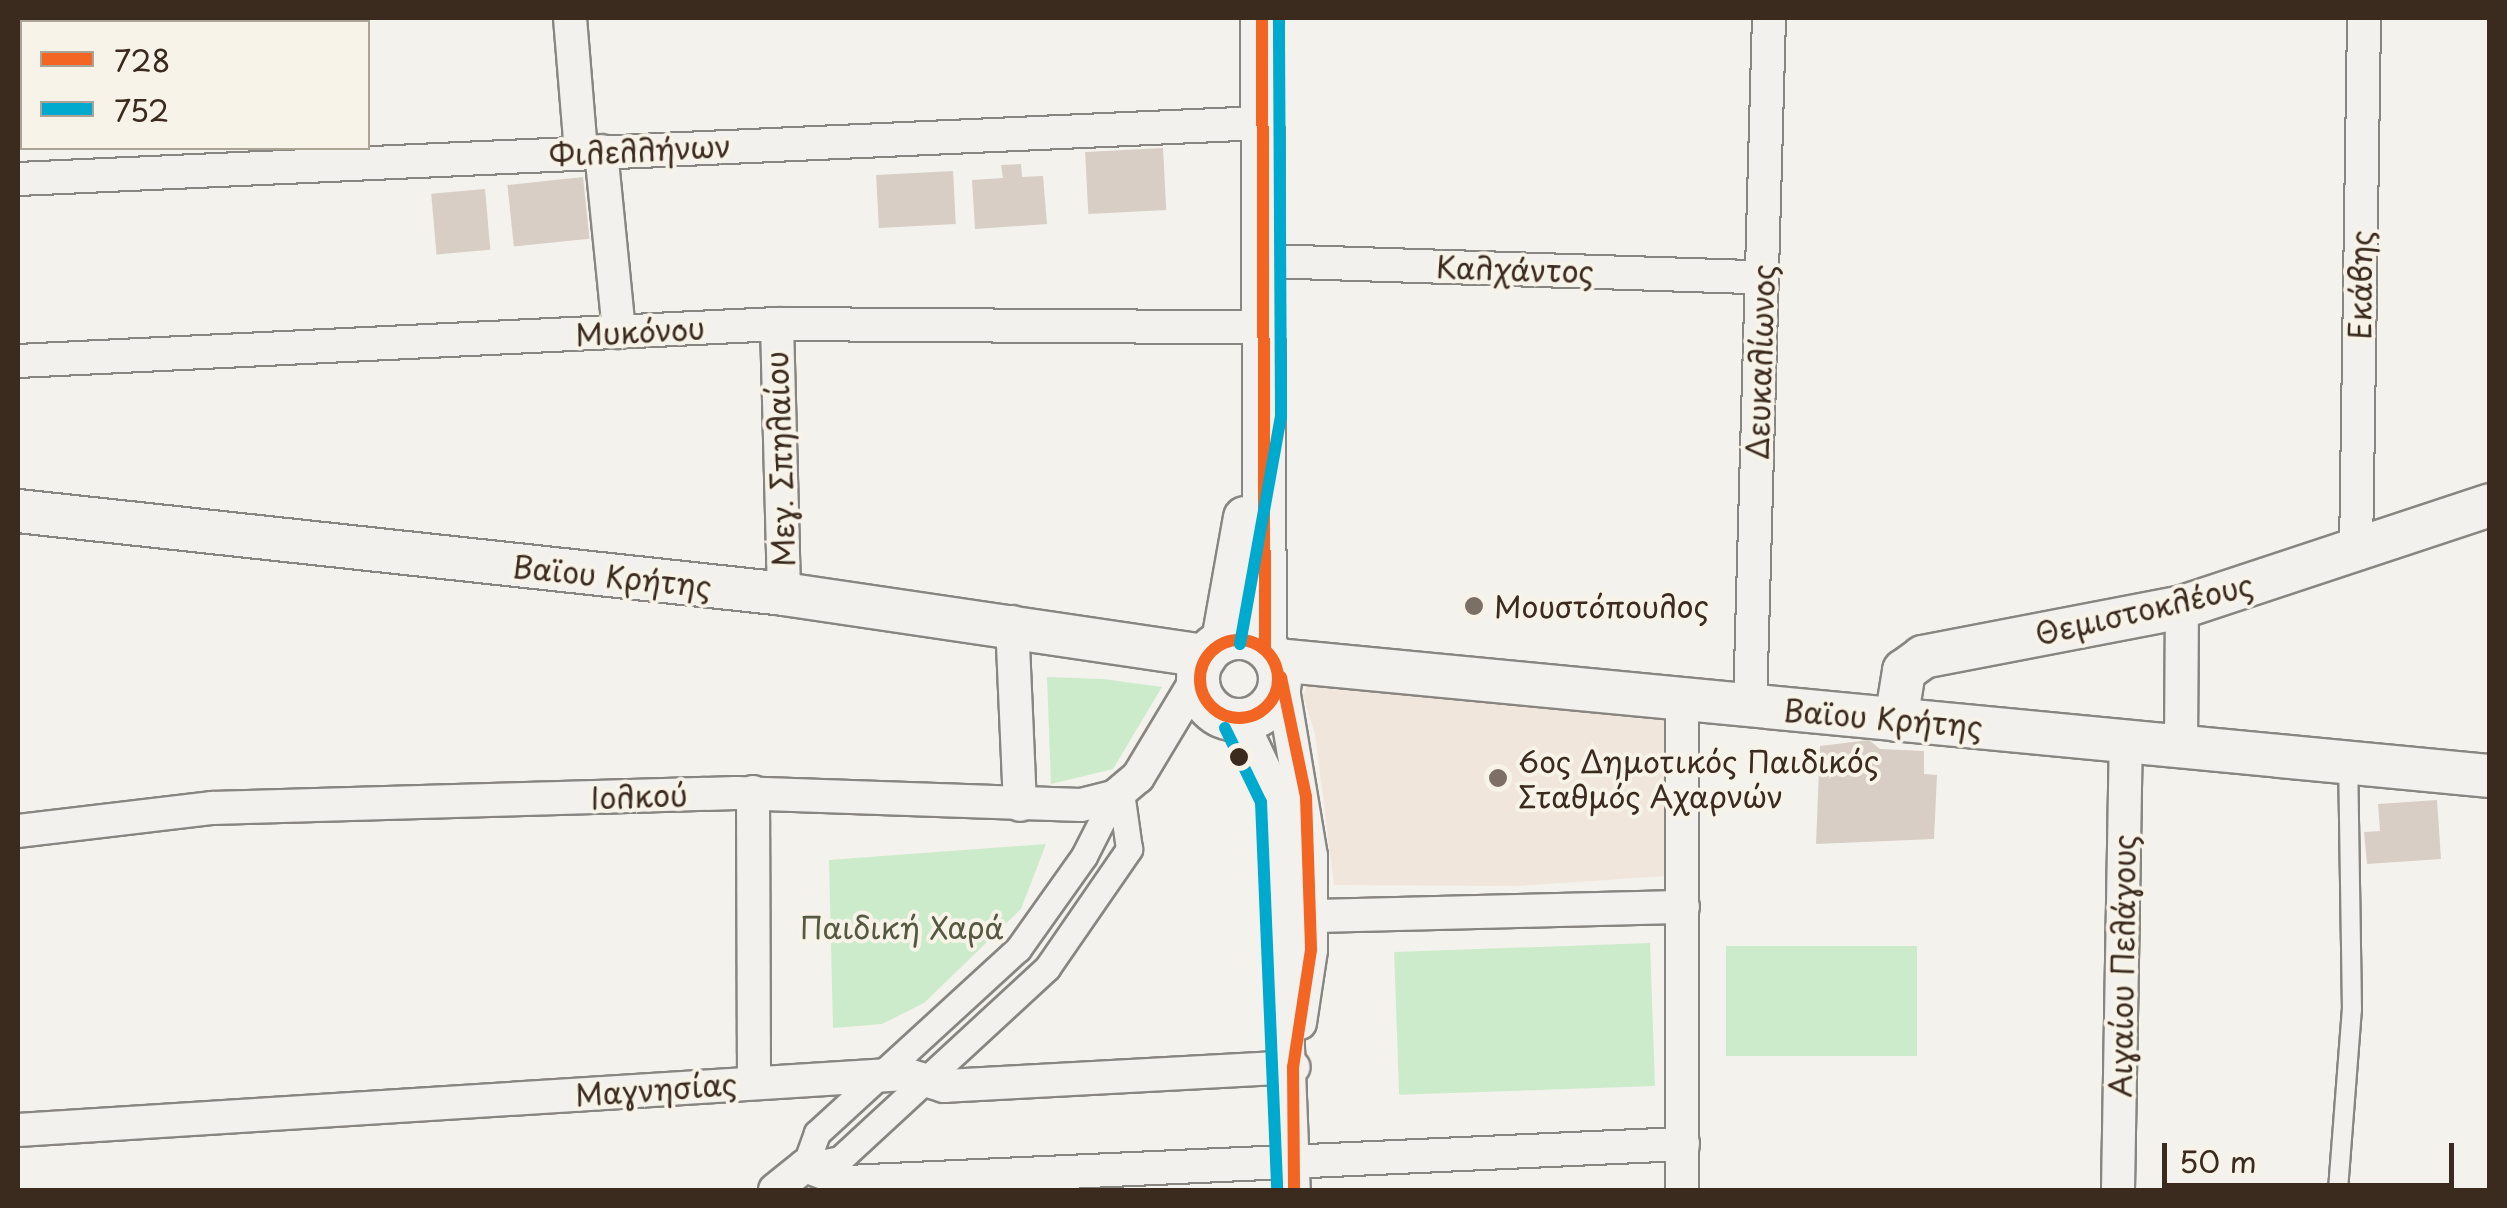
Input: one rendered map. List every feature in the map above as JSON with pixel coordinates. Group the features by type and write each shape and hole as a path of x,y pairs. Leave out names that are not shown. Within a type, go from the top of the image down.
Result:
{"street":[{"path":"95,20 138,18"},
{"path":"570,18 619,332"},
{"path":"1241,720 1270,706 1274,661 1264,414 1267,261 1262,18"},
{"name":"Δευκαλίωνος","path":"1750,706 1769,18"},
{"name":"Εκάβης","path":"2356,553 2364,18"},
{"name":"Φιλελλήνων","path":"18,179 1262,124"},
{"name":"Καλχάντος","path":"1267,261 1762,277"},
{"name":"Μυκόνου","path":"18,361 776,324 1264,326"},
{"name":"Μεγ. Σπηλαίου","path":"776,324 784,594"},
{"path":"1264,414 1209,658 1211,708 1241,720 1278,798 1280,950 1293,1067 1293,1179"},
{"name":"Θεμιστοκλέους","path":"1896,720 1899,684 1912,661 2182,607 2356,553 2490,504"},
{"name":"Βαϊου Κρήτης","path":"18,511 1012,622 1209,658 2490,776"},
{"path":"2181,746 2182,607"},
{"path":"1012,622 1020,805"},
{"path":"805,1166 817,1133 886,1075 1028,938 1117,794 1209,658"},
{"path":"1274,661 1306,797 1312,916 1293,1067"},
{"path":"1682,699 1682,1190"},
{"name":"Αιγαίου Πελάγους","path":"2118,1190 2126,742"},
{"path":"753,792 754,1083"},
{"name":"Ιολκού","path":"18,831 212,808 753,792 1020,805 1117,794"},
{"path":"775,1190 805,1166 840,1159 1015,1004 1086,920 1128,849 1131,824 1117,794"},
{"path":"1312,916 1683,907"},
{"name":"Μαγνησίας","path":"18,1130 886,1075 928,1082 1293,1067"},
{"path":"805,1166 848,1182 1293,1179 1684,1144"}],"lane":[{"path":"2338,1190 2352,1010 2348,762"}],"shaded area":[{"name":"6ος Δημοτικός Παιδικός Σταθμός Αχαρνών","path":"1308,684 1671,710 1666,876 1517,886 1334,885 1315,734 1303,696"}],"green space":[{"path":"1047,677 1162,687 1113,769 1051,784"},
{"name":"Παιδική Χαρά","path":"1046,844 1021,909 924,1003 882,1024 833,1028 829,860"},
{"path":"1650,943 1655,1086 1399,1095 1394,952"},
{"path":"1726,946 1917,946 1917,1056 1726,1056"}],"building":[{"path":"1163,148 1166,210 1088,214 1085,152"},
{"path":"1021,164 1022,177 1043,176 1047,224 975,229 972,180 1003,178 1001,165"},
{"path":"953,171 956,224 879,228 876,175"},
{"path":"583,177 589,239 514,247 507,185"},
{"path":"485,189 490,250 437,254 431,194"},
{"path":"1869,740 1880,749 1924,751 1924,774 1937,775 1934,839 1816,844 1820,746"},
{"path":"2437,800 2441,859 2367,864 2364,832 2380,831 2378,804"}],"transit line":[{"name":"728","path":"1262,18 1265,647"},
{"name":"752","path":"1240,644 1281,416 1279,18"},
{"name":"728","path":"1239,640 1254,643 1266,652 1275,664 1278,679 1275,694 1266,706 1254,715 1239,718 1224,715 1212,706 1203,694 1200,679 1203,664 1212,652 1224,643 1239,640"},
{"name":"728","path":"1281,677 1306,797 1311,950 1293,1067 1294,1190"},
{"name":"752","path":"1225,728 1261,802 1277,1190"}],"place":[{"name":"Μουστόπουλος","path":"1474,606"},
{"name":"6ος Δημοτικός Παιδικός Σταθμός Αχαρνών","path":"1498,778"}]}
